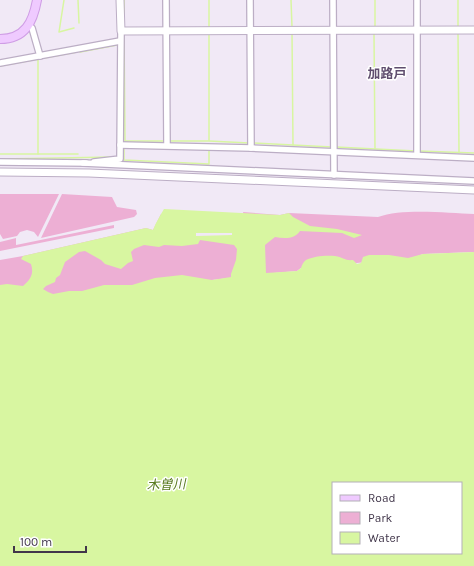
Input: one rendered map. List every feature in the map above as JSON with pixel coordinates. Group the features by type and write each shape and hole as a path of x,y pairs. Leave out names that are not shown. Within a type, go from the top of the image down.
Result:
{"main road":[{"path":"0,39 8,39 20,34 29,26 35,11 37,0"}],"street":[{"path":"83,163 120,159 120,0"},
{"path":"166,0 167,145"},
{"path":"250,0 251,148"},
{"path":"333,0 334,175"},
{"path":"416,0 417,155"},
{"path":"29,26 32,28 40,56"},
{"path":"121,31 474,30"},
{"path":"0,63 120,41"},
{"path":"120,145 167,145 334,151 474,158"},
{"path":"0,162 83,163 474,181"},
{"path":"0,172 128,175 474,190"}],"green space":[{"path":"0,194 59,194 38,237 34,232 27,230 20,232 17,236 3,239 0,234"},
{"path":"62,194 112,197 117,207 136,210 137,214 134,217 41,238"},
{"path":"243,212 280,215 289,213 378,217 388,214 412,212 474,214 474,252 423,254 412,258 301,268 297,271 262,274"},
{"path":"161,214 238,237 238,277 21,302 0,301 0,260 146,228 153,230"},
{"path":"114,225 114,228 0,251 0,242 16,238 16,245"}],"water":[{"name":"木曽川","path":"164,209 280,215 289,213 293,217 310,226 337,229 362,235 354,238 342,233 300,231 295,236 289,238 275,237 265,245 266,273 297,271 306,260 320,256 338,256 348,260 353,260 357,264 361,263 363,257 369,255 389,255 408,258 423,254 474,252 474,566 0,566 0,285 7,284 23,286 28,281 32,274 32,268 31,264 21,259 23,256 146,228 153,230","holes":["200,240 234,245 237,249 236,260 231,277 212,280 182,275 155,278 132,285 104,285 82,291 69,291 53,294 43,289 55,282 56,278 60,275 65,262 79,252 85,251 105,264 121,269 133,261 131,252 134,249 144,245 159,247 164,245 182,246 198,244"]}],"pier":[{"path":"196,233 232,233 232,235 196,236"}],"waterway":[{"path":"64,0 59,32 74,28"},
{"path":"78,0 79,23"},
{"path":"124,0 124,18"},
{"path":"209,0 209,28"},
{"path":"291,0 292,27"},
{"path":"375,0 375,28"},
{"path":"458,0 458,27"},
{"path":"209,33 209,140"},
{"path":"292,33 293,145"},
{"path":"458,33 459,153"},
{"path":"124,34 125,141 165,141"},
{"path":"374,34 375,149"},
{"path":"80,52 117,45"},
{"path":"0,66 77,52"},
{"path":"38,59 38,154"},
{"path":"169,141 249,143"},
{"path":"252,143 332,147"},
{"path":"336,147 416,151"},
{"path":"124,148 124,160 209,164 209,149"},
{"path":"419,151 474,153"},
{"path":"0,154 78,154"},
{"path":"0,159 114,157"}],"district":[{"name":"加路戸","path":"387,73"}]}
